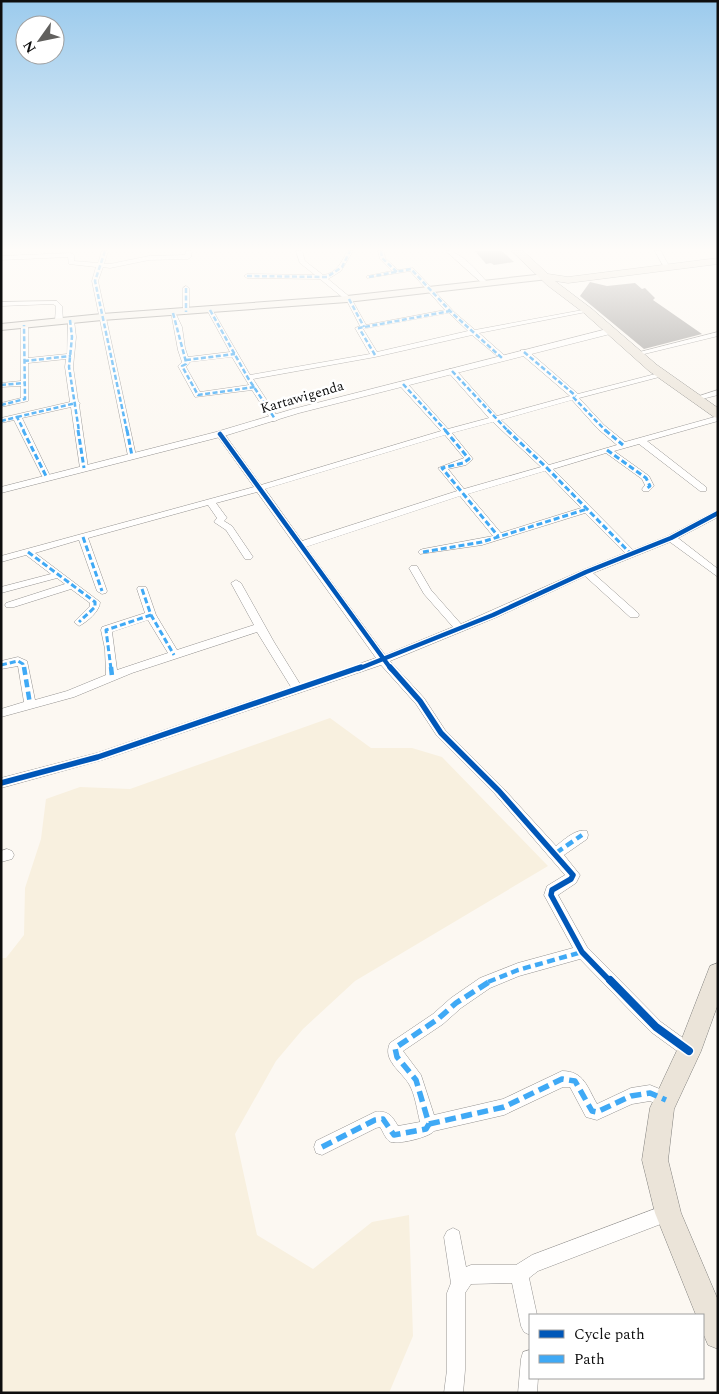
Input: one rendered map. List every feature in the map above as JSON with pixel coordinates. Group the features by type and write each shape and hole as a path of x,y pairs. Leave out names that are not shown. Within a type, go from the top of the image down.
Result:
{"main road":[{"path":"1,327 119,316"},
{"path":"594,316 660,374 715,416"},
{"path":"718,973 689,1052 662,1108 655,1160 668,1213 718,1335"}],"street":[{"path":"63,316 72,337 69,367 76,403 84,468"},
{"path":"174,316 181,330 181,348 186,360 186,364 182,366 198,395 254,386"},
{"path":"213,316 248,378 275,419"},
{"path":"358,316 364,327"},
{"path":"375,355 359,328 423,316"},
{"path":"456,316 502,358"},
{"path":"248,378 375,355 473,332 560,316"},
{"path":"102,317 132,456"},
{"path":"1,405 25,399 24,325"},
{"name":"Kartawigenda","path":"1,490 220,434 275,419 296,411 611,331"},
{"path":"636,354 718,334"},
{"path":"524,352 574,397 601,427 624,445"},
{"path":"186,360 235,354"},
{"path":"24,361 70,356"},
{"path":"452,371 494,419 547,468 632,555"},
{"path":"1,559 211,502 446,432 660,374"},
{"path":"1,384 24,383"},
{"path":"403,384 452,437 469,459 463,463 442,468 498,536"},
{"path":"694,399 718,392"},
{"path":"1,421 76,403"},
{"path":"301,545 461,493 715,416"},
{"path":"17,417 47,478"},
{"path":"220,434 383,660 420,701 441,733 556,853 573,875 571,879 552,890 551,895 582,952 656,1027 689,1052"},
{"path":"640,440 703,489"},
{"path":"607,450 646,478 650,486 646,489"},
{"path":"211,502 222,518 219,522 228,528 248,556"},
{"path":"423,552 482,542 587,509"},
{"path":"1,783 98,757 383,660 460,629 586,572 671,538 718,513"},
{"path":"83,537 102,591"},
{"path":"671,538 718,574"},
{"path":"28,552 93,600 96,605 79,622"},
{"path":"414,568 417,576 442,610 460,629"},
{"path":"586,572 634,615"},
{"path":"1,590 58,575"},
{"path":"38,581 43,595"},
{"path":"236,583 297,688"},
{"path":"10,604 73,585"},
{"path":"142,588 151,615 174,655"},
{"path":"112,676 110,649 106,630 151,615"},
{"path":"1,713 86,688 112,676 260,627"},
{"path":"1,665 18,661 23,664 30,704"},
{"path":"556,853 582,835"},
{"path":"430,1124 416,1080 397,1056 395,1048 486,983 518,970 582,952"},
{"path":"322,1148 375,1120 383,1119 394,1135 426,1129 430,1124 504,1107 562,1079 575,1081 592,1111 597,1112 631,1096 650,1093 666,1100"},
{"path":"459,1282 464,1276 471,1274 520,1274 532,1264 668,1213"},
{"path":"453,1237 459,1282 456,1293 456,1370 453,1393"},
{"path":"520,1274 529,1321"},
{"path":"528,1393 529,1376"}],"shaded area":[{"path":"330,718 371,748 412,748 442,757 548,866 355,981 303,1029 276,1061 235,1134 257,1235 313,1269 372,1222 409,1215 413,1336 389,1393 1,1393 1,958 6,958 24,935 25,888 41,839 46,799 80,787 130,789"}],"building":[{"path":"604,316 676,316 702,334 644,349"}],"marked path":[{"path":"102,316 132,456"},
{"path":"174,316 186,362 182,366 198,395 255,387"},
{"path":"213,316 248,378 275,419"},
{"path":"358,316 364,327"},
{"path":"375,355 359,328 423,316"},
{"path":"455,316 502,358"},
{"path":"70,320 72,337 69,367 84,468"},
{"path":"1,405 25,399 24,325"},
{"path":"524,352 576,396"},
{"path":"186,360 235,354"},
{"path":"24,361 71,356"},
{"path":"452,371 495,419 547,468 632,555"},
{"path":"1,385 24,383"},
{"path":"403,384 469,459 463,463 442,468 498,536"},
{"path":"573,397 601,427 623,445"},
{"path":"17,417 76,403"},
{"path":"1,421 17,417 47,478"},
{"path":"607,450 646,478 650,486 646,489"},
{"path":"423,552 482,542 587,509"},
{"path":"83,537 102,591"},
{"path":"28,552 95,602 95,607 79,622"},
{"path":"142,589 151,615 174,655"},
{"path":"112,676 110,649 106,630 151,615"},
{"path":"1,665 18,661 23,664 30,704"},
{"path":"556,853 582,835"},
{"path":"322,1147 375,1120 383,1119 394,1135 426,1129 429,1124 416,1080 397,1057 395,1048 438,1019 456,1003 485,983 518,970 582,952"},
{"path":"429,1124 504,1107 562,1079 575,1081 592,1111 597,1112 631,1096 650,1093 666,1100"}],"cycle path":[{"path":"220,434 383,660 420,701 441,733 499,791 573,875 571,879 552,890 551,895 582,952 656,1027 689,1051"},
{"path":"1,783 98,757 383,660 493,615 586,572 671,538 718,513"}]}
